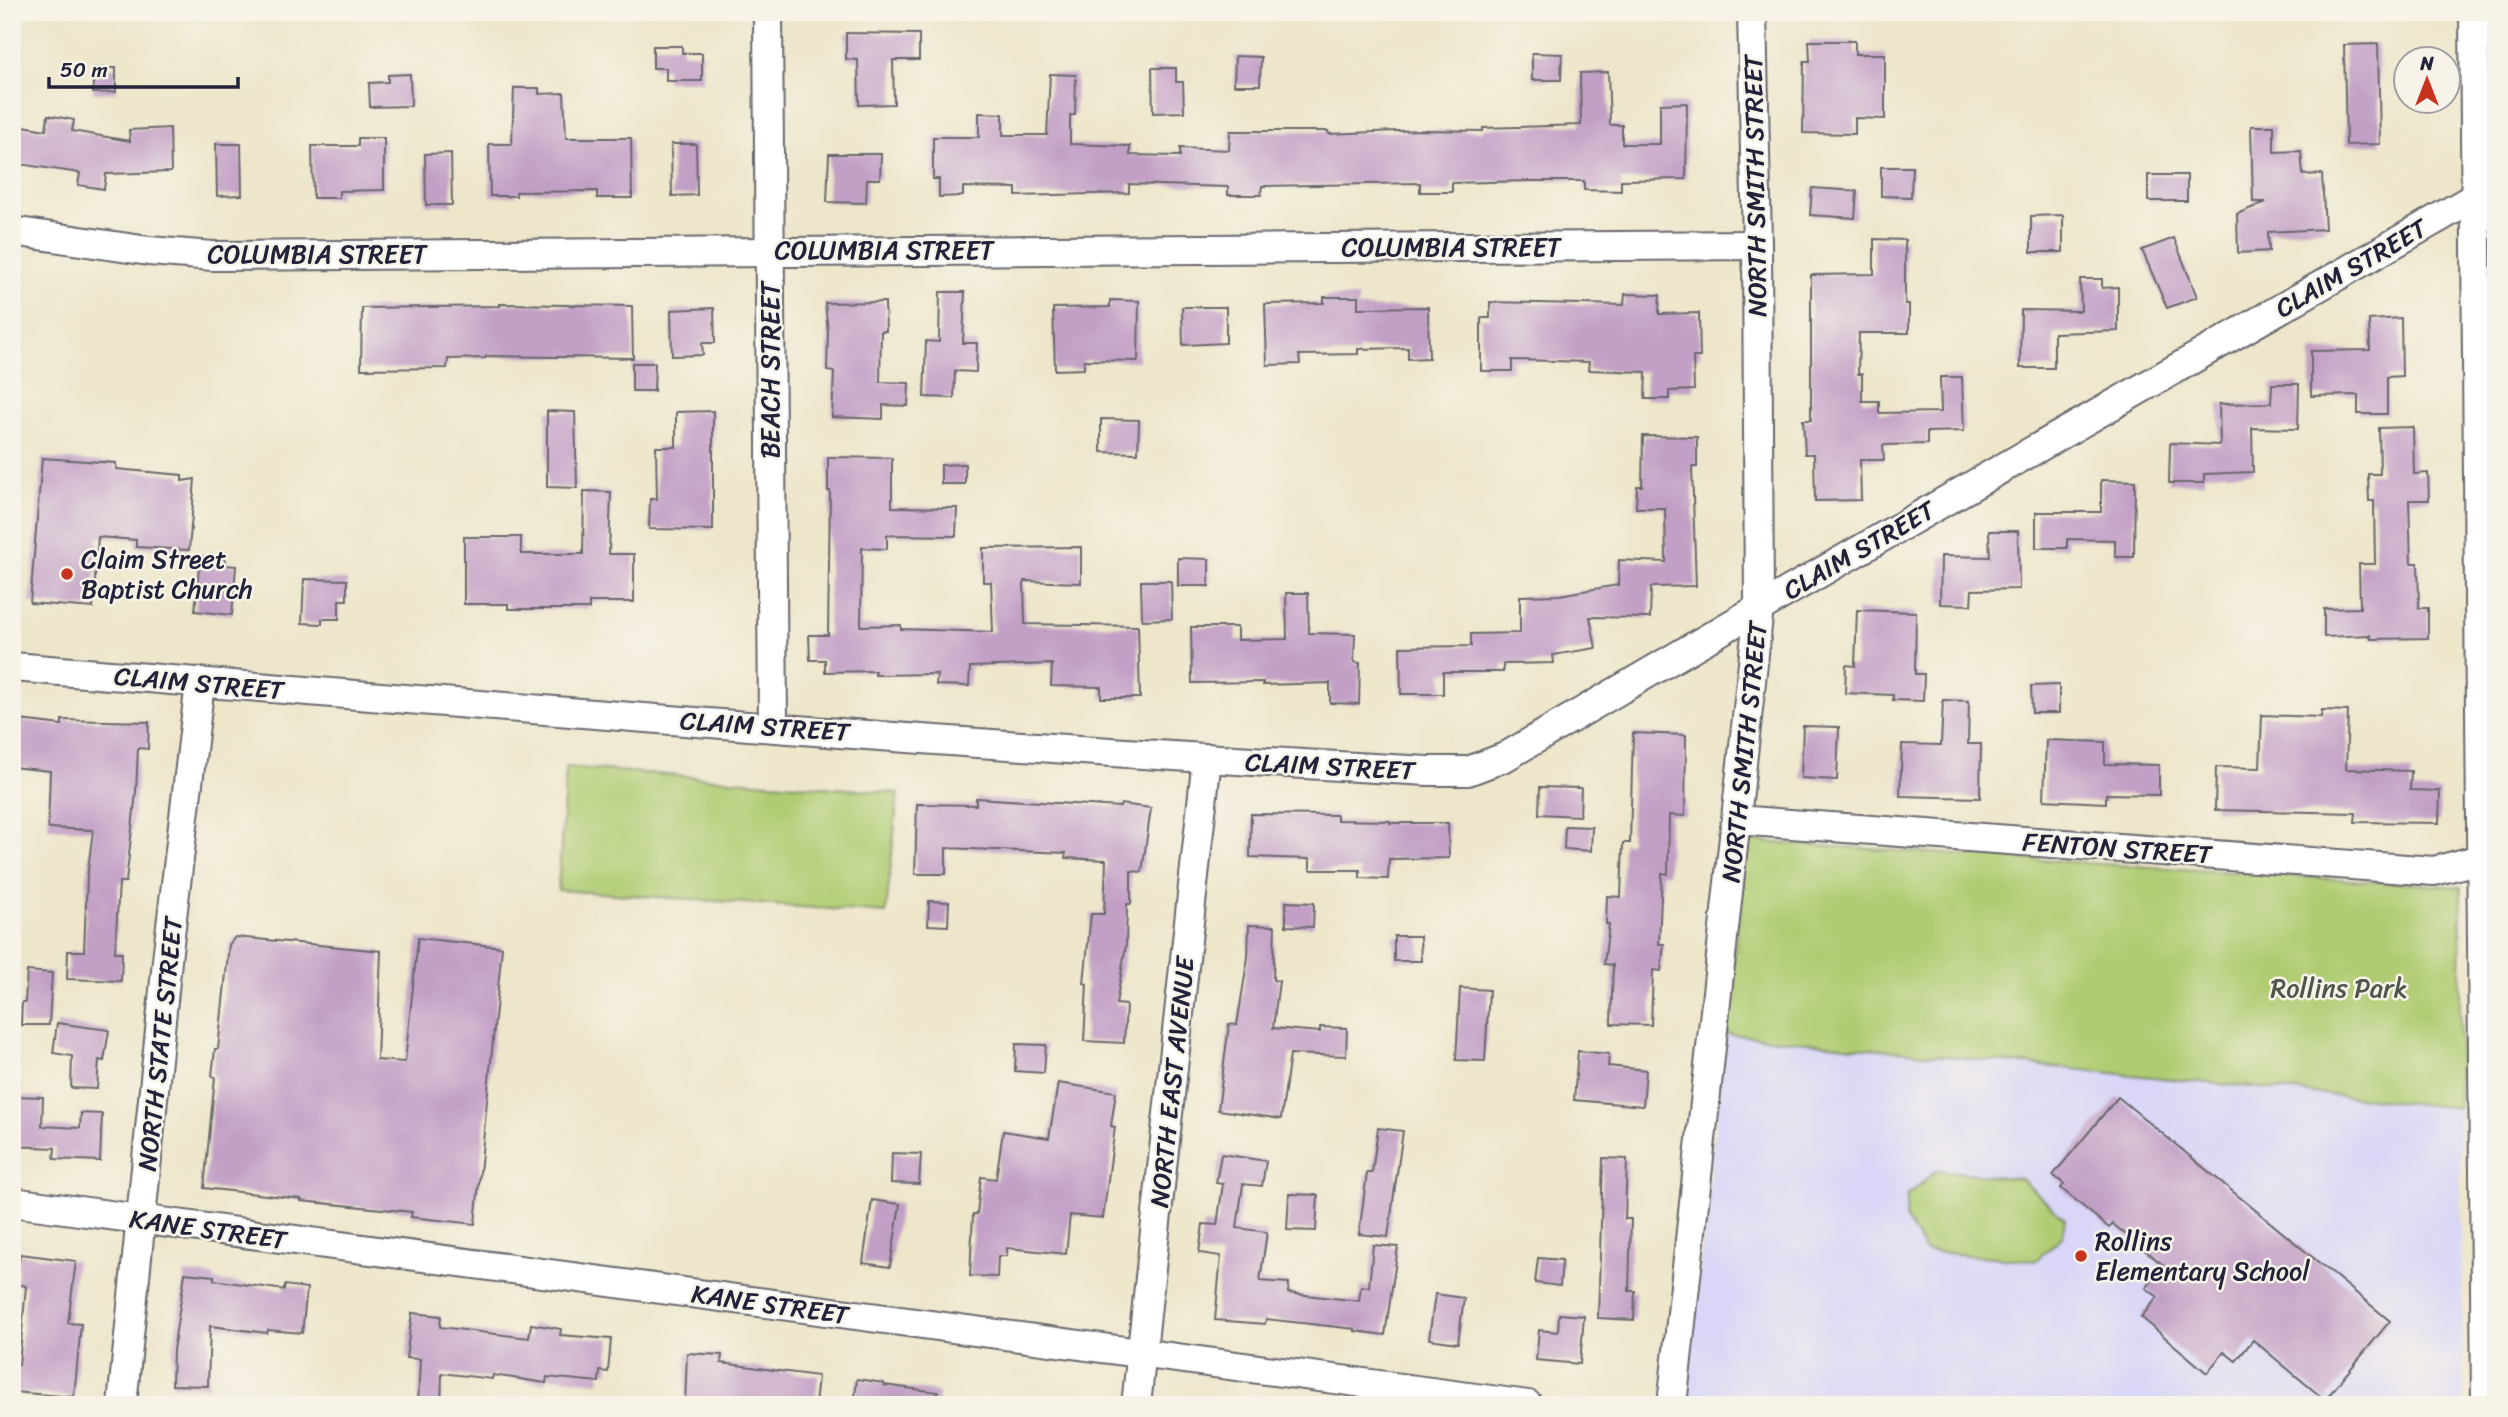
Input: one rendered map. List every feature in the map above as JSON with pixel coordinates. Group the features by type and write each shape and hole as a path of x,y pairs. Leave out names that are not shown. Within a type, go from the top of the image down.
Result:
{"street":[{"name":"BEACH STREET","path":"768,12 773,727"},
{"name":"NORTH SMITH STREET","path":"1672,1405 1759,608 1752,12"},
{"path":"2474,12 2486,191 2490,1216 2486,1405"},
{"name":"CLAIM STREET","path":"12,667 1207,758 1468,771 1505,757 1759,608 2486,191"},
{"name":"COLUMBIA STREET","path":"12,230 149,251 214,256 1756,245"},
{"name":"NORTH STATE STREET","path":"122,1405 168,951 200,683"},
{"name":"NORTH EAST AVENUE","path":"1136,1405 1207,758"},
{"name":"FENTON STREET","path":"1736,820 2434,871 2488,856"},
{"name":"KANE STREET","path":"12,1202 1528,1405"}],"shaded area":[{"name":"Rollins Elementary School","path":"1726,1034 2459,1108 2464,1405 1684,1405"}],"green space":[{"path":"566,767 898,793 886,913 558,890"},
{"name":"Rollins Park","path":"1746,841 2461,887 2459,1108 1726,1034"},
{"path":"1937,1170 2021,1179 2065,1219 2062,1237 2035,1261 1925,1251 1906,1219 1907,1196"}],"building":[{"path":"846,33 919,34 919,60 893,60 894,104 859,105 858,60 846,59"},
{"path":"1809,41 1855,41 1855,54 1885,54 1885,119 1855,118 1855,134 1803,133 1804,61 1810,61"},
{"path":"2378,44 2380,144 2346,145 2344,45"},
{"path":"653,46 682,46 682,53 702,53 702,81 666,81 666,68 653,68"},
{"path":"1532,53 1562,54 1561,80 1532,80"},
{"path":"1235,56 1261,57 1260,85 1234,85"},
{"path":"93,68 116,68 116,92 93,93"},
{"path":"1152,68 1176,68 1176,82 1183,82 1184,112 1153,113"},
{"path":"1608,72 1610,125 1622,125 1622,144 1660,144 1660,104 1687,103 1686,179 1621,180 1621,191 1584,190 1584,181 1530,181 1452,183 1452,192 1420,192 1420,183 1262,186 1261,195 1228,195 1228,187 1129,184 1129,193 1016,196 1016,188 963,187 963,196 939,197 939,179 933,179 933,137 979,137 979,113 1003,114 1003,135 1047,135 1050,74 1076,75 1075,115 1070,115 1070,144 1130,146 1130,155 1180,156 1180,148 1229,150 1230,131 1328,131 1329,134 1421,130 1483,131 1483,128 1581,125 1580,73"},
{"path":"410,74 411,106 370,107 369,83 388,82 388,75"},
{"path":"514,88 539,88 539,94 564,93 566,138 631,138 632,198 597,198 597,191 516,192 516,196 490,196 489,144 512,144"},
{"path":"48,115 74,120 72,131 130,141 129,130 170,128 171,172 106,174 104,189 78,185 80,173 12,163 12,124 46,130"},
{"path":"2251,126 2274,126 2274,152 2301,151 2303,175 2322,174 2325,229 2268,232 2269,251 2238,253 2237,214 2266,202 2253,202"},
{"path":"358,138 384,138 384,190 339,191 339,198 313,198 312,146 358,146"},
{"path":"216,144 241,144 242,195 217,196"},
{"path":"671,144 696,144 697,195 672,196"},
{"path":"451,153 452,205 426,205 425,154"},
{"path":"829,154 881,154 880,179 867,179 866,203 827,202"},
{"path":"1881,167 1912,167 1911,197 1881,196"},
{"path":"2148,175 2187,175 2187,201 2148,201"},
{"path":"1812,188 1857,191 1855,218 1810,215"},
{"path":"2063,215 2063,252 2031,252 2031,216"},
{"path":"2174,238 2197,297 2167,308 2142,250"},
{"path":"1874,239 1905,240 1905,304 1909,304 1909,333 1859,333 1858,374 1862,374 1862,401 1879,401 1879,413 1941,412 1940,377 1962,377 1964,431 1927,432 1927,444 1883,445 1884,460 1860,460 1861,500 1815,501 1814,454 1805,454 1803,420 1811,420 1811,275 1874,274"},
{"path":"2080,279 2102,279 2102,288 2118,287 2118,331 2054,333 2054,368 2020,368 2021,310 2081,311"},
{"path":"940,292 965,292 963,343 977,343 976,372 955,371 954,398 924,397 926,341 939,342"},
{"path":"1625,294 1660,295 1659,314 1699,313 1700,357 1693,357 1694,390 1669,391 1669,399 1645,399 1646,372 1588,370 1589,362 1512,360 1512,371 1481,371 1481,318 1490,318 1490,302 1624,305"},
{"path":"1324,297 1358,297 1358,308 1428,307 1429,358 1408,359 1408,348 1358,349 1358,354 1299,355 1300,364 1267,365 1265,304 1324,303"},
{"path":"1110,300 1139,301 1138,361 1084,360 1084,369 1055,370 1053,308 1110,307"},
{"path":"885,302 886,331 881,331 880,382 909,383 908,406 883,405 883,419 832,417 834,372 827,371 828,332 825,303"},
{"path":"500,304 632,306 633,358 486,356 448,359 447,368 361,369 362,308"},
{"path":"1182,307 1226,307 1226,343 1183,345"},
{"path":"714,308 715,343 702,343 703,355 672,356 671,310"},
{"path":"2401,318 2402,376 2387,377 2387,414 2358,414 2358,395 2311,396 2311,351 2370,350 2369,320"},
{"path":"632,363 655,363 654,391 632,391"},
{"path":"2272,384 2299,384 2298,429 2252,428 2253,472 2204,474 2204,483 2169,483 2170,443 2220,445 2219,404 2271,403"},
{"path":"547,411 575,412 577,488 547,487"},
{"path":"713,411 713,530 649,529 650,499 657,499 656,447 676,447 676,412"},
{"path":"1101,419 1139,420 1138,453 1101,452"},
{"path":"2413,427 2414,474 2428,473 2429,500 2409,500 2411,563 2418,563 2419,608 2428,608 2428,638 2371,639 2370,635 2324,637 2324,609 2360,608 2359,564 2375,564 2374,501 2369,501 2368,474 2380,474 2379,428"},
{"path":"1643,436 1697,437 1697,467 1692,467 1696,586 1651,587 1650,618 1590,617 1596,648 1553,655 1554,663 1503,664 1503,672 1443,672 1443,694 1401,694 1400,647 1471,646 1471,634 1520,633 1520,596 1559,595 1618,585 1619,560 1666,562 1665,508 1636,508 1637,486 1642,486"},
{"path":"828,457 892,458 892,507 957,508 956,536 887,535 887,549 862,548 861,626 901,625 901,629 993,632 991,582 983,582 983,548 1081,547 1081,583 1024,581 1025,624 1138,626 1140,698 1101,698 1101,687 1051,686 1052,664 970,667 969,686 936,685 937,674 875,675 875,671 825,672 825,660 810,660 809,635 828,635"},
{"path":"42,458 116,463 116,469 182,475 182,481 195,479 189,550 136,547 136,540 98,537 93,608 30,603"},
{"path":"965,464 965,484 941,484 941,465"},
{"path":"2101,480 2135,481 2134,557 2115,557 2115,540 2067,539 2067,548 2036,548 2036,512 2101,512"},
{"path":"584,491 611,492 609,554 634,554 634,602 589,602 589,609 508,609 508,604 464,604 464,537 521,537 521,554 583,554"},
{"path":"1989,531 2018,531 2019,589 1972,590 1971,605 1940,604 1941,556 1990,557"},
{"path":"200,556 225,559 226,565 236,566 232,615 195,611"},
{"path":"1178,558 1209,559 1209,586 1178,586"},
{"path":"304,579 347,580 347,600 339,600 339,619 322,619 322,624 302,623"},
{"path":"1141,581 1171,581 1172,619 1142,620"},
{"path":"1286,593 1308,593 1309,633 1355,634 1354,662 1360,663 1359,704 1330,703 1330,683 1192,683 1191,627 1237,627 1237,640 1287,639"},
{"path":"1857,610 1916,612 1915,674 1924,674 1923,701 1893,700 1893,695 1845,693 1846,665 1855,666"},
{"path":"2059,685 2059,713 2032,713 2031,686"},
{"path":"1943,700 1969,701 1968,744 1981,744 1980,798 1900,796 1902,744 1941,745"},
{"path":"2322,710 2348,711 2346,769 2411,771 2410,790 2440,791 2439,823 2355,822 2356,813 2215,810 2216,767 2260,768 2262,715 2321,717"},
{"path":"12,719 62,725 62,720 149,722 148,749 138,748 126,882 119,882 115,952 122,952 121,981 67,979 68,951 84,951 87,878 93,830 48,828 50,771 12,767"},
{"path":"1803,726 1839,727 1837,780 1801,778"},
{"path":"1633,733 1686,735 1685,816 1669,815 1668,874 1662,873 1659,944 1664,944 1661,971 1653,970 1651,1025 1611,1024 1613,965 1604,964 1609,924 1606,924 1607,896 1621,897 1623,843 1630,843"},
{"path":"2046,740 2105,742 2105,764 2159,765 2159,795 2106,794 2106,803 2044,800"},
{"path":"1540,787 1581,788 1580,816 1539,814"},
{"path":"976,798 1120,807 1121,804 1151,808 1142,872 1131,871 1131,904 1127,904 1126,945 1116,1004 1126,1005 1124,1043 1084,1041 1087,984 1084,983 1091,914 1104,914 1106,860 1065,858 1066,853 946,848 946,874 915,874 917,804 976,805"},
{"path":"1251,814 1337,815 1337,820 1448,823 1449,858 1389,859 1388,879 1360,878 1360,870 1310,870 1310,859 1250,857"},
{"path":"1565,826 1592,827 1591,851 1564,849"},
{"path":"929,901 949,902 948,926 928,925"},
{"path":"1286,902 1314,903 1313,927 1286,926"},
{"path":"1249,925 1275,926 1273,980 1279,981 1273,1028 1320,1032 1320,1027 1347,1028 1346,1056 1290,1054 1281,1119 1218,1110 1229,1024 1237,1025 1248,957"},
{"path":"1394,936 1420,936 1421,961 1394,961"},
{"path":"235,937 381,951 377,1060 405,1062 418,938 502,947 475,1224 411,1217 412,1212 204,1188 215,1077 212,1076 215,1049 218,1049 229,945"},
{"path":"27,971 52,973 49,1025 21,1025"},
{"path":"1460,988 1489,990 1485,1061 1456,1060"},
{"path":"57,1023 109,1030 104,1061 99,1060 97,1089 71,1088 72,1056 53,1053"},
{"path":"1016,1044 1046,1045 1044,1073 1015,1071"},
{"path":"1578,1051 1609,1054 1608,1066 1646,1070 1643,1106 1574,1100"},
{"path":"1058,1083 1116,1092 1111,1126 1115,1127 1103,1218 1070,1215 1066,1254 1007,1248 1007,1256 998,1256 997,1277 970,1276 973,1214 977,1214 981,1177 996,1179 1003,1131 1049,1138"},
{"path":"12,1096 43,1097 42,1126 80,1128 81,1113 102,1114 100,1161 54,1159 55,1148 12,1146"},
{"path":"2118,1097 2390,1321 2325,1400 2253,1340 2236,1361 2224,1352 2207,1373 2141,1317 2158,1297 2146,1288 2164,1266 2113,1224 2109,1228 2061,1188 2064,1184 2053,1175"},
{"path":"1378,1128 1403,1131 1388,1237 1359,1234 1367,1173 1372,1173"},
{"path":"892,1153 921,1154 919,1184 891,1183"},
{"path":"1221,1154 1266,1161 1262,1186 1243,1184 1237,1228 1267,1232 1260,1281 1289,1283 1288,1293 1359,1301 1361,1286 1369,1287 1373,1245 1398,1247 1385,1335 1266,1319 1265,1324 1215,1320 1221,1256 1199,1253 1203,1224 1217,1225 1223,1184 1216,1183"},
{"path":"1603,1158 1627,1159 1625,1219 1631,1219 1629,1291 1635,1291 1634,1320 1598,1318"},
{"path":"1289,1194 1318,1195 1316,1231 1287,1230"},
{"path":"872,1200 900,1204 890,1267 863,1263"},
{"path":"20,1254 76,1261 68,1323 81,1324 74,1397 12,1392 14,1365 19,1365 26,1286 16,1284"},
{"path":"1538,1258 1562,1260 1560,1286 1535,1283"},
{"path":"185,1273 284,1290 285,1285 307,1288 302,1333 268,1330 267,1333 210,1326 208,1386 172,1385 173,1350"},
{"path":"1435,1294 1464,1298 1458,1343 1429,1339"},
{"path":"412,1313 441,1316 440,1327 529,1338 531,1324 561,1329 560,1335 611,1339 608,1372 600,1371 599,1382 547,1377 546,1383 493,1375 492,1379 442,1373 441,1405 418,1405 420,1359 406,1358"},
{"path":"1559,1314 1584,1316 1580,1364 1536,1360 1539,1330 1558,1332"},
{"path":"687,1353 722,1355 721,1363 818,1376 815,1405 685,1405"},
{"path":"857,1379 938,1392 937,1405 854,1405"}],"place":[{"name":"Claim Street Baptist Church","path":"67,574"},
{"name":"Rollins Elementary School","path":"2081,1256"}]}
